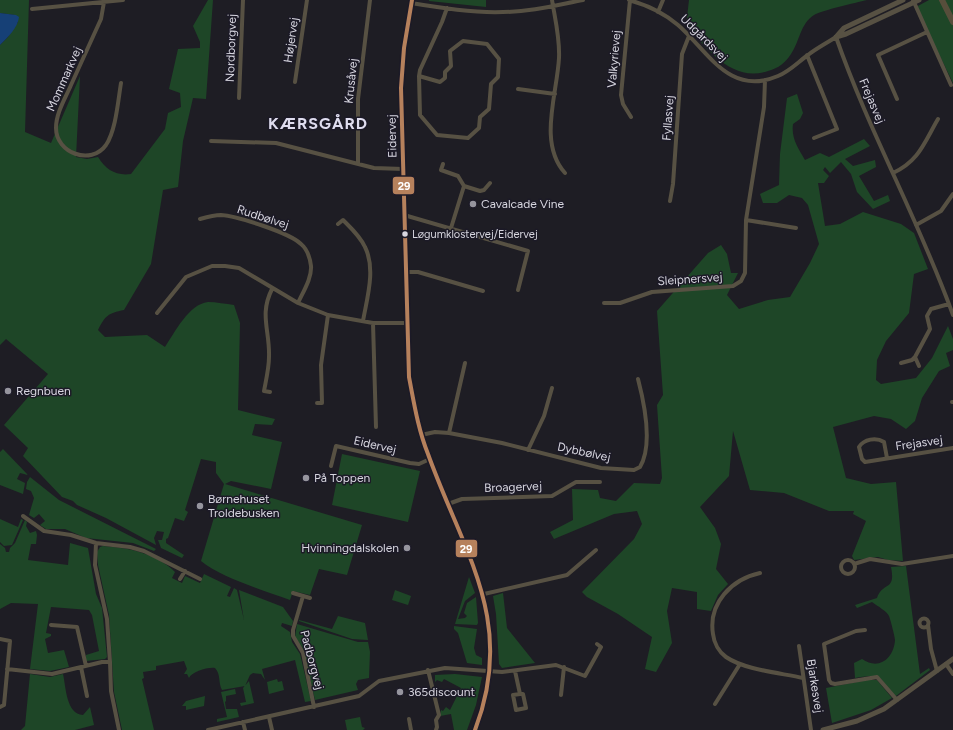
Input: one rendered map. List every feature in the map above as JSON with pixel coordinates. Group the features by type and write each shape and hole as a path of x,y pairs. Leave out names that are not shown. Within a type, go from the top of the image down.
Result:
{"main road":[{"path":"942,0 953,22"}],"street":[{"path":"32,9 123,0"},
{"name":"Nordborgvej","path":"239,98 243,0"},
{"name":"Højervej","path":"295,82 306,0"},
{"name":"Krusåvej","path":"358,164 358,99 370,0"},
{"path":"552,0 559,37 559,57 550,137 555,158 565,173"},
{"path":"412,1 478,12 504,12 553,6 583,0"},
{"name":"Udgårdsvej","path":"629,0 658,12 678,25 711,61 726,73 751,80 765,80 788,71 807,55 836,37 846,34 919,0"},
{"name":"Valkyrievej","path":"629,0 621,95 623,104 632,117"},
{"path":"658,12 663,0"},
{"name":"Udgårdsvej","path":"836,37 844,28 903,0"},
{"name":"Eidervej","path":"412,1 404,48 401,88 407,323 410,377 421,435 484,594 490,633 490,671 487,692 475,730"},
{"name":"Mommarkvej","path":"104,2 101,19 57,116 56,135 62,145 71,153 79,156 91,155 105,146 111,136 121,83"},
{"path":"913,2 951,85"},
{"path":"419,76 440,82 445,78 445,72 450,66 450,51 463,41 487,44 499,59 498,77 491,84 489,109 480,117 479,128 468,138 437,135 420,115 419,76 423,60 442,22 447,8"},
{"path":"897,98 878,55 927,32"},
{"name":"Fyllasvej","path":"670,202 674,184 682,54 689,36"},
{"name":"Frejasvej","path":"836,37 855,90 916,225 953,315"},
{"path":"807,55 837,129 814,138"},
{"name":"Sleipnersvej","path":"604,303 620,303 652,292 733,286 741,281 744,273 746,220 760,136 765,80"},
{"path":"518,89 555,94"},
{"path":"892,173 910,163 916,156 938,119"},
{"path":"211,141 276,143 358,164 384,169 403,168"},
{"path":"443,164 442,170 458,176 464,186 480,191 484,190 490,183"},
{"path":"450,228 464,186"},
{"path":"916,225 941,211 953,194"},
{"path":"404,215 528,251 518,290"},
{"name":"Rudbølvej","path":"200,219 213,216 234,217 286,234 301,244 306,251 311,267 309,277 298,303"},
{"path":"338,224 343,220 358,236 365,247 369,259 370,273 363,321"},
{"path":"746,220 796,228"},
{"path":"157,313 186,277 212,266 239,268 253,275 272,289 298,303 328,314 373,323 407,323"},
{"path":"406,272 418,272 483,290"},
{"path":"270,392 264,391 270,356 264,316 267,300 272,289"},
{"path":"901,363 912,360 915,357 930,329 927,316 930,309 949,304"},
{"path":"317,403 322,403 321,357 328,314"},
{"path":"373,323 376,427"},
{"path":"915,357 919,366"},
{"path":"449,433 465,363"},
{"name":"Dybbølvej","path":"421,435 435,432 449,433 502,443 601,468 634,470 640,467 646,452 646,428 638,378"},
{"path":"528,450 544,416 552,388"},
{"name":"Frejasvej","path":"887,458 884,442 881,440 871,439 861,444 859,447 862,459 865,462 953,448"},
{"name":"Eidervej","path":"331,466 336,446 410,463 419,464 430,460"},
{"name":"Broagervej","path":"448,504 462,499 552,496 576,482 600,482"},
{"path":"23,516 44,531 71,535 96,543 130,547 144,551 200,579"},
{"path":"96,543 95,565 108,624 111,691 119,730"},
{"path":"484,594 567,575 596,550"},
{"path":"854,564 870,559 902,564 953,556"},
{"path":"180,579 184,571"},
{"path":"760,573 748,576 730,588 722,597 713,615 712,628 717,647 724,656 740,664 803,678"},
{"path":"293,593 310,598"},
{"name":"Padborgvej","path":"303,596 293,630 293,636 303,653 314,706"},
{"path":"51,625 77,627 87,696"},
{"path":"928,625 931,649 937,671"},
{"path":"865,630 856,631 824,644 829,680 831,683 835,684 877,677 897,700"},
{"path":"0,639 10,641 4,705 0,707"},
{"name":"Padborgvej","path":"208,730 359,696 379,681 428,670 457,668 490,671 515,671 548,665 564,667 585,676 601,647 597,644"},
{"name":"Bjarkesvej","path":"798,646 811,730"},
{"path":"823,730 874,714 897,700 953,658"},
{"path":"7,669 52,674 102,662 110,662"},
{"path":"715,704 740,664"},
{"path":"946,664 953,674"},
{"path":"561,695 564,667"},
{"path":"428,670 439,715 436,720 436,730"},
{"path":"515,671 520,694"},
{"path":"269,716 272,730"},
{"path":"409,719 411,730"},
{"path":"244,722 245,730"}],"green space":[{"path":"0,0 29,0 25,132 51,143 80,76 76,157 87,159 98,157 108,169 116,173 131,174 165,129 168,113 181,107 180,93 169,89 178,49 200,48 200,42 193,26 208,0 213,0 206,99 193,98 183,141 178,187 163,190 151,264 124,310 114,312 108,316 98,330 105,337 147,335 165,347 183,320 189,313 201,304 208,302 234,305 240,323 238,410 275,419 272,425 255,424 252,435 282,442 271,489 231,481 225,484 362,525 347,575 319,569 310,595 293,591 290,600 231,578 201,561 224,484 216,473 216,462 201,459 185,510 188,512 184,521 175,518 168,538 166,539 166,543 184,555 182,558 161,548 158,540 162,540 164,532 157,531 154,538 156,545 106,518 77,505 73,501 62,497 23,456 28,448 4,425 48,374 6,339 0,345 0,45 8,37 18,22 15,15 0,13"},
{"path":"486,0 486,7 429,1"},
{"path":"689,0 867,0 814,15 806,23 794,49 784,63 772,70 755,73 743,72 722,62 712,54 686,26"},
{"path":"929,0 953,0 953,83 916,7"},
{"path":"797,94 803,113 800,119 793,124 793,134 805,160 820,153 829,157 864,139 870,146 845,159 853,166 875,160 876,167 859,176 874,201 888,195 890,201 873,209 857,192 851,174 841,162 830,173 825,167 823,170 829,176 824,183 818,183 825,226 840,224 863,212 901,224 914,233 928,269 914,274 909,313 886,341 877,360 876,380 881,384 916,378 932,358 948,326 953,339 953,350 946,353 950,366 939,371 922,398 915,421 906,429 891,419 874,416 833,427 846,478 871,484 896,482 903,561 888,560 878,557 854,560 852,556 866,521 853,514 854,511 829,511 784,493 750,490 733,431 729,476 700,507 715,528 721,544 716,569 728,584 718,595 711,611 697,609 697,592 672,588 667,611 672,643 656,672 645,669 652,637 618,614 587,597 582,592 634,539 642,524 637,511 614,514 554,539 550,532 573,520 572,489 598,490 600,498 616,501 634,483 660,484 662,478 657,405 663,395 657,311 708,253 721,245 727,254 731,273 738,273 727,295 739,309 768,300 790,297 810,263 819,244 808,205 802,198 789,195 777,203 763,203 760,194 779,185 780,154 787,98"},
{"path":"3,449 28,475 20,473 17,479 25,483 23,494 0,485 0,452"},
{"path":"342,454 420,471 408,522 332,505"},
{"path":"30,477 59,500 156,549 154,551 133,543 86,538 65,529 46,529 40,525 45,521 39,514 34,518 29,515 34,498 31,491 26,489 27,482"},
{"path":"0,519 18,527 21,519 23,520 12,545 4,546 0,542"},
{"path":"25,520 27,522 26,526 30,533 36,531 37,535 36,544 31,544 28,560 68,565 70,543 88,548 96,594 102,608 107,657 105,659 86,661 86,655 99,651 92,615 89,610 51,607 46,633 51,634 51,636 45,639 48,653 64,650 69,667 50,671 30,669 38,604 11,603 0,609 0,544 5,548 6,552 9,552 10,548 15,543"},
{"path":"100,547 123,548 151,556 175,572 172,578 182,583 185,576 200,583 204,574 231,587 227,596 230,597 234,588 237,590 244,620 239,590 283,607 293,621 292,626 282,623 281,626 290,632 292,642 300,654 311,701 305,702 295,660 262,669 265,680 261,674 253,673 250,675 245,686 222,690 218,673 215,668 200,670 189,678 187,674 184,674 187,669 184,661 156,666 156,670 143,672 144,678 142,679 154,730 122,730 114,692 109,615 98,565 97,552"},
{"path":"906,566 920,674 929,668 930,670 896,696 880,678 876,676 855,678 854,663 862,659 874,664 884,661 892,652 895,640 890,617 886,612 872,602 857,608 855,605 877,598 882,590 888,586 892,580 891,567"},
{"path":"469,577 475,593 465,601 458,619 465,618 467,616 464,613 467,603 476,597 478,623 477,625 455,624"},
{"path":"395,590 411,596 408,605 392,600"},
{"path":"503,593 507,628 535,663 502,668 499,664 496,614 493,596"},
{"path":"338,616 365,623 368,640 352,639 299,621 332,629"},
{"path":"297,624 358,642 368,642 370,652 369,678 358,680 356,684 358,690 315,700 305,657 295,637"},
{"path":"454,626 477,629 474,648 476,655 482,658 482,665 467,663 458,633 454,629"},
{"path":"30,674 50,677 63,674 66,692 73,710 83,715 90,707 94,725 75,730 21,730 25,726"},
{"path":"455,674 482,677 476,705 467,730 454,730 451,714 440,716 441,710 443,711 446,707 450,710 461,688 444,679 442,682 437,680 435,682 435,675"},
{"path":"277,679 278,682 282,681 284,690 269,694 267,682"},
{"path":"867,680 877,680 892,698 871,710 832,723 826,688"},
{"path":"249,681 254,703 241,706 240,703 246,702 243,688"},
{"path":"235,689 236,694 226,696 226,709 237,709 239,717 217,722 217,719 227,717 221,692"},
{"path":"205,696 204,706 186,710 186,706 182,706 186,701"},
{"path":"360,717 362,727 365,728 363,730 347,730 345,720"}],"water":[{"path":"0,13 16,15 19,17 17,25 0,45"}],"transit line":[{"name":"29","path":"412,0 404,48 401,88 409,377 425,445 469,556 480,588 488,621 490,655 486,691 475,730"}],"place":[{"name":"Cavalcade Vine","path":"473,204"},
{"name":"Løgumklostervej/Eidervej","path":"405,234"},
{"name":"Regnbuen","path":"8,391"},
{"name":"På Toppen","path":"306,478"},
{"name":"Børnehuset Troldebusken","path":"200,506"},
{"name":"Hvinningdalskolen","path":"407,548"},
{"name":"365discount","path":"400,692"}],"district":[{"name":"KÆRSGÅRD","path":"318,123"}]}
